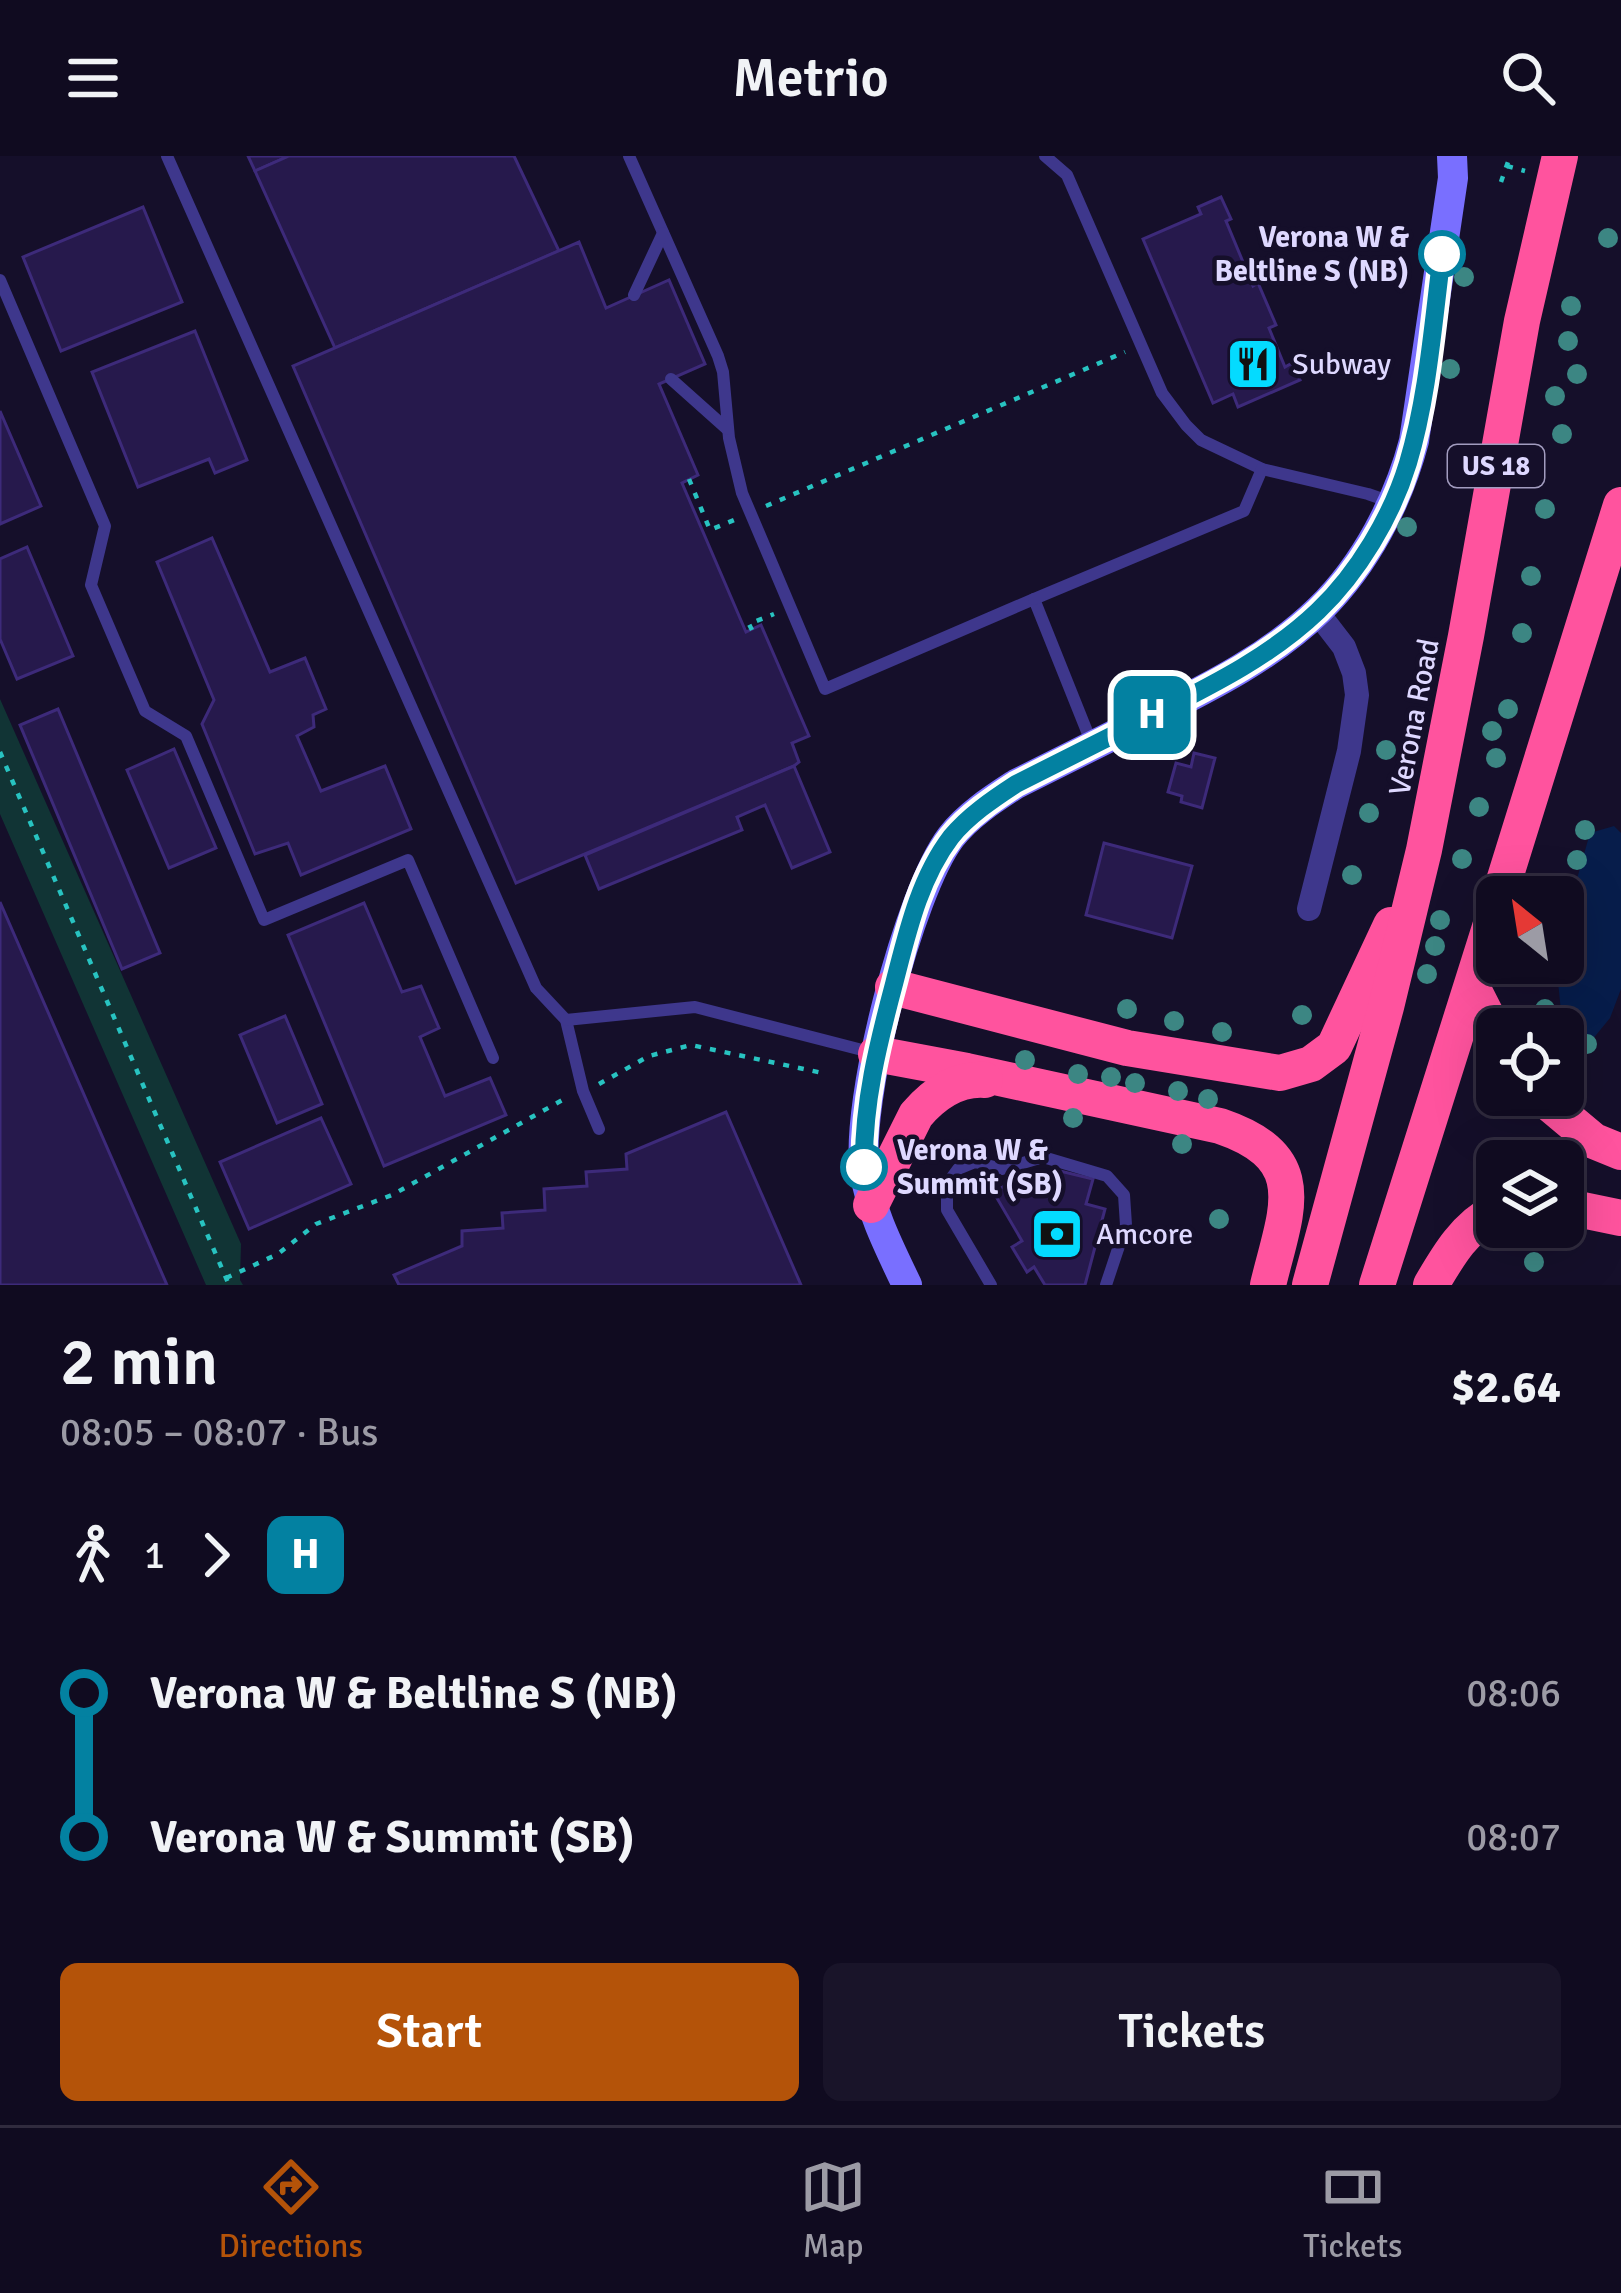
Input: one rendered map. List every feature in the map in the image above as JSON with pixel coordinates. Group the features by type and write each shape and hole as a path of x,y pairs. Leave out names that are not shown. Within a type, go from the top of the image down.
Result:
{"highway":[{"name":"Verona Road","path":"1310,1285 1387,1007 1424,850 1522,321 1560,156"},
{"path":"1506,876 1621,505"},
{"path":"893,986 1127,1048 1280,1072 1311,1064 1334,1047 1424,850"},
{"path":"1377,1285 1476,974"},
{"path":"1472,987 1483,1008"},
{"path":"876,1054 1220,1126 1248,1137 1280,1166 1288,1190 1268,1285"},
{"path":"872,1205 916,1115 943,1090 970,1079 1017,1082"},
{"path":"1563,1116 1594,1141 1621,1152"},
{"path":"1573,1125 1621,1132"},
{"path":"1592,1212 1621,1239"},
{"path":"1431,1285 1450,1251 1476,1221"}],"street":[{"path":"908,1285 872,1205 863,1141 876,1054 910,922 930,871 952,835 987,804 1016,784 1206,689 1317,612 1350,573 1392,502 1408,464 1453,178 1452,156"},
{"name":"Verona Road","path":"1309,909 1349,752 1357,695 1344,647 1317,612"}],"lane":[{"path":"167,156 536,988 566,1020 583,1090 599,1129"},
{"path":"631,156 723,372 728,429 742,493 825,689 1244,511 1262,469"},
{"path":"1045,156 1067,175 1162,393 1201,440 1262,469 1392,502"},
{"path":"634,296 663,233"},
{"path":"0,280 105,526 91,585 146,711 186,736 264,920 408,860 493,1058"},
{"path":"671,379 728,429"},
{"path":"1034,599 1093,745"},
{"path":"566,1020 695,1007 876,1054"},
{"path":"991,1285 947,1210 947,1184 958,1168 975,1162 1001,1169 1042,1157 1107,1176 1124,1195 1126,1225 1106,1285"}],"path":[{"path":"1501,182 1509,157"},
{"path":"688,479 710,530 1142,346"},
{"path":"752,630 749,624 790,607"},
{"path":"0,752 227,1281 278,1254 316,1224 392,1195 548,1106 649,1056 691,1045 827,1074"}],"green space":[{"path":"0,699 241,1244 243,1285 206,1285 0,814"}],"water":[{"path":"1614,826 1621,833 1621,989 1610,1018 1592,1040 1584,1039 1584,1008 1561,1008 1558,984 1584,984 1584,876 1578,876 1590,833"}],"building":[{"path":"248,156 289,156 255,171"},
{"path":"289,156 514,156 559,251 335,348 255,171"},
{"path":"1221,197 1253,286 1258,283 1276,325 1269,328 1285,367 1292,363 1300,380 1238,407 1233,394 1213,403 1143,239 1201,214 1198,207"},
{"path":"143,207 182,302 61,351 23,257"},
{"path":"579,242 606,308 669,280 705,364 659,384 698,475 682,483 746,632 761,625 809,736 792,743 799,762 794,766 516,883 293,366"},
{"path":"195,331 247,460 215,473 209,459 138,487 92,372"},
{"path":"0,411 41,506 0,524"},
{"path":"212,538 270,672 305,658 326,709 313,715 314,727 297,736 321,791 385,766 411,829 301,875 288,843 255,854 202,724 214,700 157,562"},
{"path":"27,547 73,656 17,679 0,639 0,559"},
{"path":"58,709 160,953 122,969 20,725"},
{"path":"174,749 216,848 169,868 127,770"},
{"path":"1194,753 1215,758 1202,808 1168,792 1176,763 1191,767"},
{"path":"794,766 830,852 792,868 765,805 737,817 742,830 599,889 585,855"},
{"path":"1104,843 1192,866 1172,938 1086,915"},
{"path":"0,902 167,1285 0,1285"},
{"path":"364,903 402,992 421,986 439,1028 420,1037 445,1096 490,1078 506,1115 384,1166 288,935"},
{"path":"285,1016 322,1104 277,1123 240,1035"},
{"path":"726,1112 801,1285 399,1285 394,1275 462,1246 462,1231 503,1228 502,1213 545,1210 544,1189 587,1186 586,1172 627,1169 626,1154"},
{"path":"321,1118 351,1184 249,1229 220,1162"},
{"path":"1056,1170 1093,1179 1086,1204 1105,1209 1085,1285 1045,1285 1034,1267 1027,1272 1012,1247 1022,1241 994,1193 1004,1186 1049,1196"}],"bus line":[{"name":"H","path":"864,1167 870,1084 910,922 930,871 952,835 1016,784 1206,689 1246,664 1298,628 1331,597 1381,525 1408,464 1442,254"}],"place":[{"name":"Verona W & Beltline S (NB)","path":"1442,254"},
{"name":"Subway","path":"1253,364"},
{"name":"Verona W & Summit (SB)","path":"864,1167"},
{"name":"Amcore","path":"1057,1234"}]}
